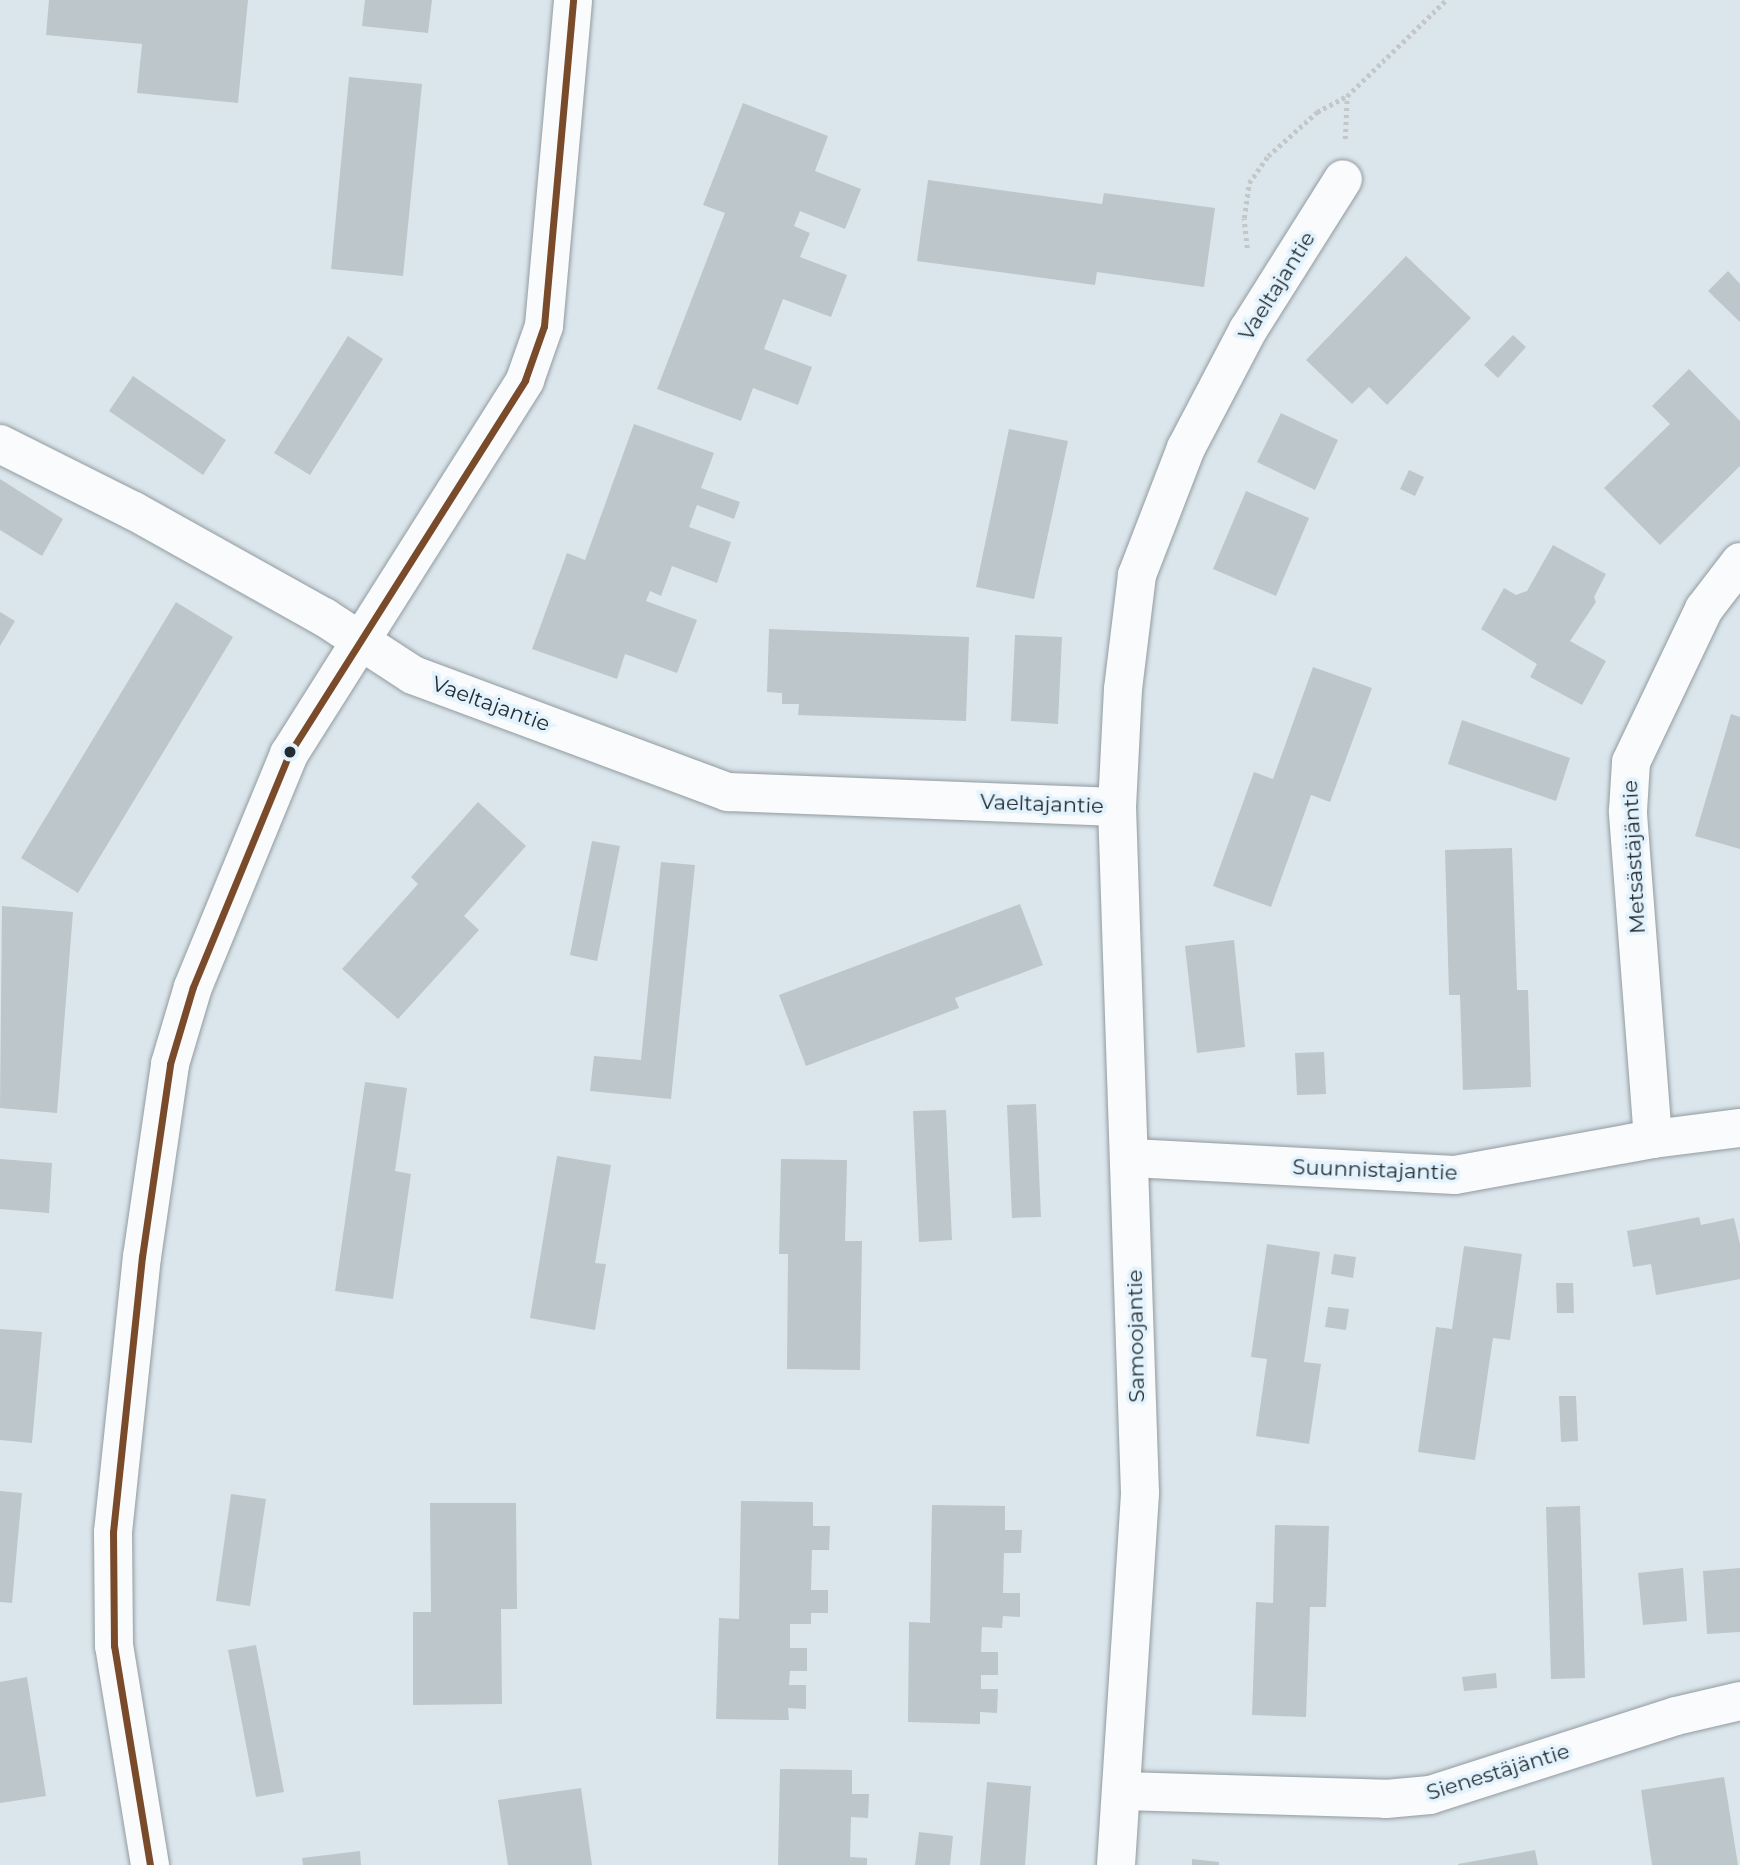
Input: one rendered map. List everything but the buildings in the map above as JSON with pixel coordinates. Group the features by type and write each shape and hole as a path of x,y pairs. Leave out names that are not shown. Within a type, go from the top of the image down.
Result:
{"street":[{"path":"150,1865 114,1646 113,1531 156,1133 170,1064 193,987 289,754 485,449 525,380 544,326 573,0"},
{"name":"Vaeltajantie","path":"0,444 146,518 324,617 413,675 728,792 1118,807 1124,690 1137,575 1160,510 1248,330 1343,179"},
{"name":"Metsästäjäntie","path":"1653,1139 1628,811 1631,762 1704,609 1740,562"},
{"name":"Samoojantie","path":"1116,1865 1123,1791 1140,1493 1132,1158 1118,807"},
{"name":"Suunnistajantie","path":"1132,1158 1455,1175 1653,1139 1740,1128"},
{"name":"Sienestäjäntie","path":"1123,1791 1386,1799 1430,1795 1676,1716 1740,1701"}],"path":[{"path":"1247,255 1244,218 1249,183 1268,156 1317,112 1347,96 1446,0"},
{"path":"1343,179 1347,96"}],"transit line":[{"path":"150,1865 114,1646 113,1532 142,1257 170,1064 193,987 289,754 525,380 544,326 573,0"}]}
